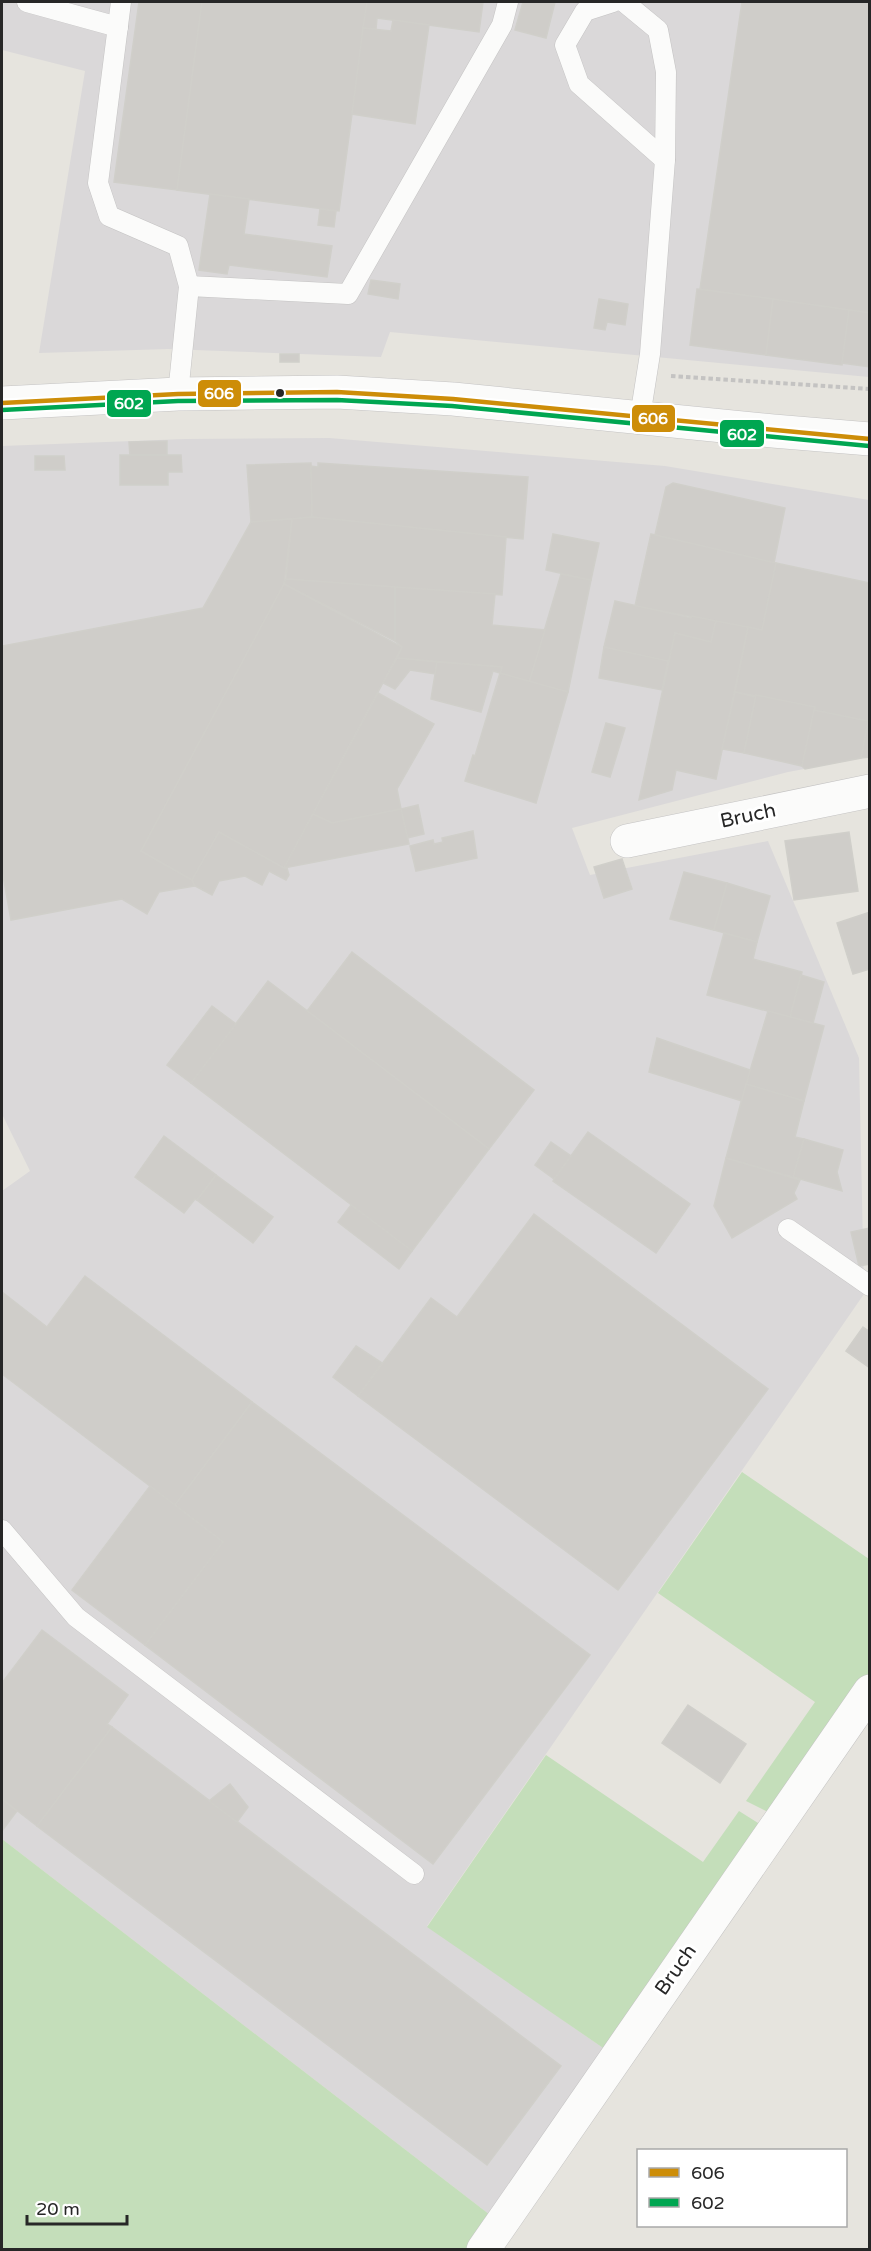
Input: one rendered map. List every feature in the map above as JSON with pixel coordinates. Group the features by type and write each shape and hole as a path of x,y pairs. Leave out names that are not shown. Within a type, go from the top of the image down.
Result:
{"street":[{"path":"2,403 178,394 337,392 453,399 870,439"},
{"name":"Bruch","path":"627,841 870,791"},
{"name":"Bruch","path":"483,2250 870,1691"}],"lane":[{"path":"27,2 118,27"},
{"path":"121,2 98,183 110,216 178,246 189,286 178,394"},
{"path":"189,286 348,294 502,25 508,2"},
{"path":"613,2 585,11 565,45 579,84 665,160"},
{"path":"624,2 658,30 666,72 665,160 647,375 640,417"},
{"path":"788,1229 870,1286"},
{"path":"2,1530 76,1617 414,1874"}],"path":[{"path":"647,375 870,389"}],"shaded area":[{"path":"2,2 869,2 869,377 390,332 381,357 168,349 39,353 85,71 2,50"},
{"path":"329,438 665,466 869,500 869,757 788,772 572,828 590,875 768,841 859,1058 864,1294 427,1926 609,2052 494,2218 2,1839 2,1191 30,1171 2,1114 2,446 185,439"}],"green space":[{"path":"742,1472 869,1559 869,1690 777,1813 766,1811 746,1801 815,1702 658,1593"},
{"path":"546,1755 703,1862 739,1811 766,1828 609,2052 427,1927"},
{"path":"2,1839 494,2218 471,2249 2,2249"}],"building":[{"path":"139,2 202,2 177,190 114,182"},
{"path":"202,2 367,2 339,211 177,190"},
{"path":"367,2 483,2 479,32 377,18 376,29 363,28"},
{"path":"523,2 555,2 546,38 515,30"},
{"path":"742,2 870,2 870,313 700,289"},
{"path":"393,20 429,25 415,124 352,114 363,28 391,31"},
{"path":"210,194 249,199 244,234 332,246 327,277 229,265 227,274 199,270"},
{"path":"320,209 336,211 334,227 318,225"},
{"path":"371,280 400,284 398,299 368,294"},
{"path":"697,289 773,299 766,355 690,345"},
{"path":"599,299 628,304 625,325 607,322 605,330 594,328"},
{"path":"773,299 849,310 842,365 766,355"},
{"path":"849,310 870,313 870,367 842,363"},
{"path":"280,354 299,354 299,362 280,362"},
{"path":"167,441 167,455 130,456 129,442"},
{"path":"120,455 181,455 182,472 168,472 168,485 120,485"},
{"path":"35,456 64,456 65,470 35,470"},
{"path":"311,463 312,517 251,522 247,465"},
{"path":"318,463 528,477 523,539 312,517 311,466 318,467"},
{"path":"673,483 785,508 774,563 655,535 666,487"},
{"path":"312,517 506,537 502,595 286,579 292,519"},
{"path":"292,519 284,584 141,851 192,880 195,886 159,892 147,914 122,899 11,920 2,870 2,646 203,608 251,522"},
{"path":"553,534 599,543 591,580 546,570"},
{"path":"651,534 776,563 762,630 635,606"},
{"path":"776,563 870,583 870,757 861,758 868,721 814,710 815,707 735,692 748,627 762,630"},
{"path":"561,574 591,580 568,692 529,682"},
{"path":"286,579 395,587 395,641 284,584"},
{"path":"284,584 402,647 284,868 219,832 192,880 141,851"},
{"path":"395,587 495,594 492,625 545,630 529,682 500,673 502,667 397,658 402,647 395,641"},
{"path":"615,601 691,618 692,616 716,621 711,642 675,633 669,662 604,647"},
{"path":"716,621 748,627 716,779 676,770 672,790 639,800 675,633 711,642"},
{"path":"604,647 668,661 662,690 599,678"},
{"path":"397,658 437,662 435,674 410,670 395,689 383,683"},
{"path":"437,662 502,667 500,673 493,671 481,712 431,699"},
{"path":"500,673 568,692 536,803 465,781 473,755 475,756"},
{"path":"735,692 756,697 744,753 722,749"},
{"path":"378,693 434,724 397,789 401,809 332,823 313,814"},
{"path":"756,695 815,707 802,766 744,753"},
{"path":"814,710 868,721 861,758 805,769 802,766"},
{"path":"606,723 625,728 610,777 592,772"},
{"path":"418,805 424,834 407,838 401,809"},
{"path":"401,809 409,844 284,868 313,814 332,823"},
{"path":"473,831 477,858 416,871 410,846 433,840 434,844 443,842 442,838"},
{"path":"219,832 287,868 289,875 286,880 269,871 262,885 245,876 219,881 212,895 195,886 192,880"},
{"path":"849,832 858,891 794,900 785,841"},
{"path":"622,859 632,889 604,898 594,867"},
{"path":"684,872 727,883 714,930 670,919"},
{"path":"727,883 770,896 757,942 714,930"},
{"path":"870,912 870,969 853,974 837,923"},
{"path":"724,933 757,942 753,959 802,972 790,1017 707,995"},
{"path":"352,952 534,1090 489,1149 307,1011"},
{"path":"801,975 824,982 813,1023 790,1017"},
{"path":"268,981 489,1149 412,1251 191,1083"},
{"path":"212,1006 236,1024 191,1083 167,1065"},
{"path":"768,1011 824,1026 804,1101 746,1084"},
{"path":"657,1038 750,1070 742,1101 649,1072"},
{"path":"746,1084 804,1101 795,1137 804,1139 793,1177 726,1158"},
{"path":"588,1132 690,1204 656,1253 553,1181"},
{"path":"164,1136 216,1175 184,1213 135,1177"},
{"path":"804,1139 843,1150 837,1172 842,1191 793,1177"},
{"path":"551,1142 571,1156 554,1179 535,1165"},
{"path":"726,1158 800,1180 794,1193 797,1199 732,1238 714,1206"},
{"path":"216,1175 273,1217 253,1243 197,1200"},
{"path":"351,1205 412,1251 399,1269 338,1222"},
{"path":"534,1214 768,1389 618,1590 358,1396 431,1298 457,1317"},
{"path":"870,1228 870,1264 859,1266 851,1232"},
{"path":"85,1276 252,1402 175,1505 2,1374 2,1292 47,1327"},
{"path":"863,1327 870,1332 870,1368 846,1351"},
{"path":"356,1346 382,1363 358,1396 333,1377"},
{"path":"252,1402 590,1655 433,1864 145,1645 223,1542 175,1505"},
{"path":"150,1486 223,1542 145,1645 72,1590"},
{"path":"42,1630 128,1695 107,1724 112,1727 37,1826 2,1799 2,1683"},
{"path":"688,1705 746,1744 720,1783 662,1743"},
{"path":"112,1727 561,2066 487,2165 37,1826"},
{"path":"230,1784 248,1807 237,1822 209,1801"},
{"path":"2,1799 17,1811 2,1831"}],"transit line":[{"name":"606","path":"2,403 178,394 337,392 453,399 870,439"},
{"name":"602","path":"2,410 178,401 337,400 452,406 869,446"}]}
